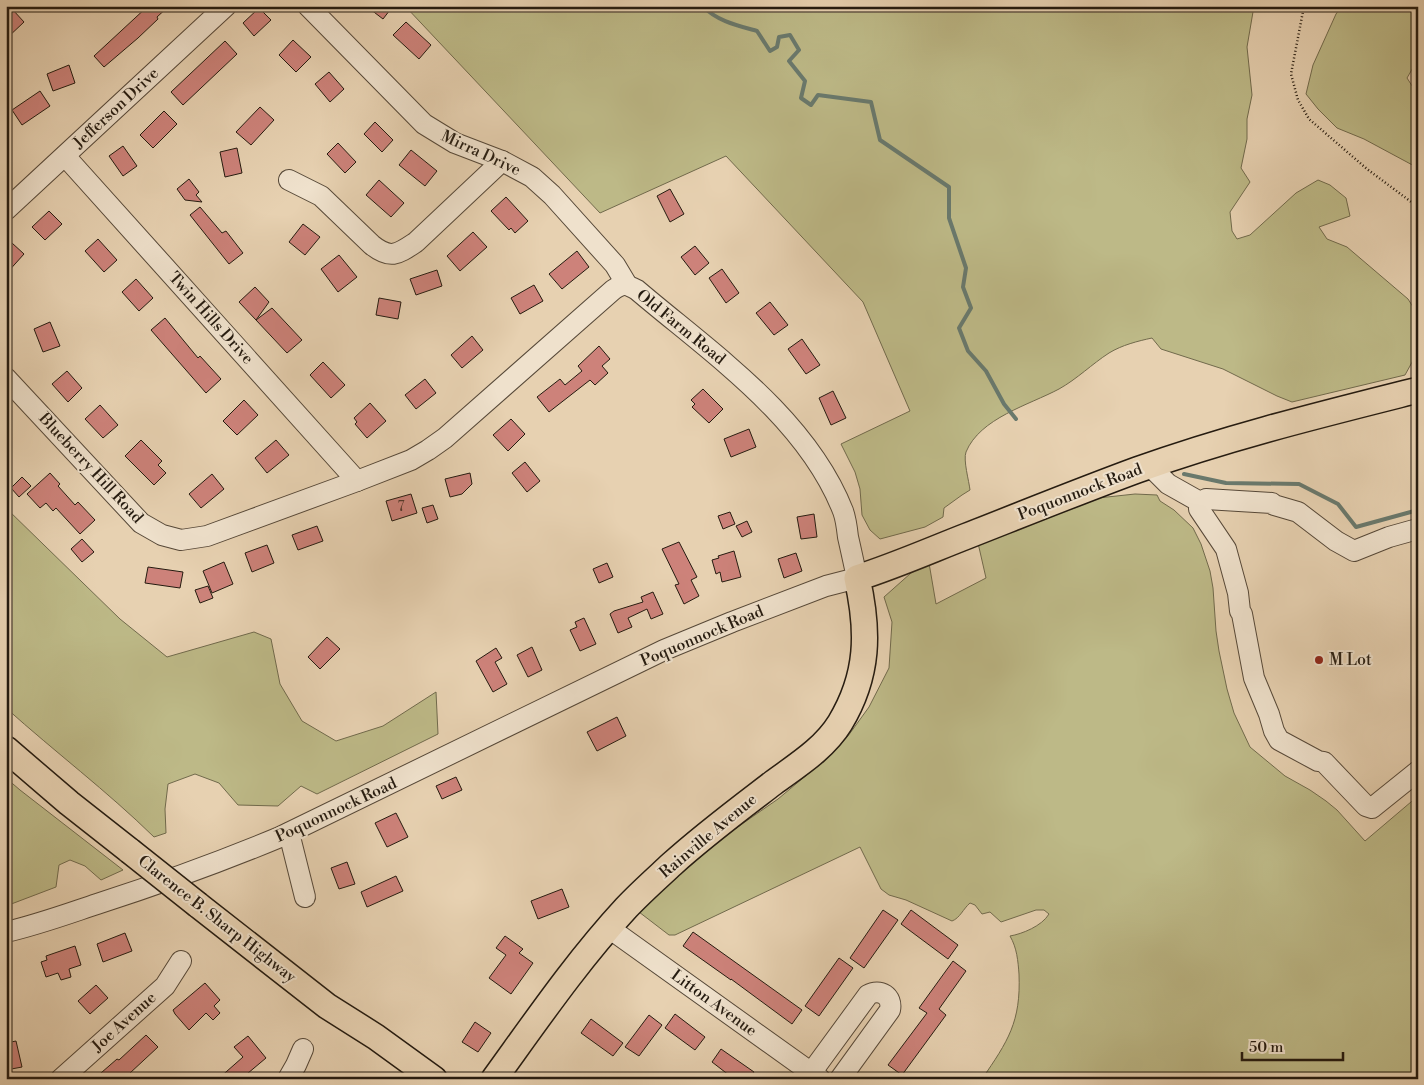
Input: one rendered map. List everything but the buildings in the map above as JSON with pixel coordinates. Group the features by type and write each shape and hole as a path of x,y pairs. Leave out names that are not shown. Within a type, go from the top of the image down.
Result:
{"main road":[{"name":"Poquonnock Road","path":"857,578 888,568 967,536 1191,452 1297,420 1418,390"},
{"name":"Rainville Avenue","path":"494,1079 560,988 626,908 673,863 815,751 839,725 852,701 860,675 865,646 863,605 857,578"},
{"name":"Clarence B. Sharp Highway","path":"6,749 69,803 328,1006 376,1037 434,1079"}],"street":[{"name":"Jefferson Drive","path":"6,210 226,6"},
{"name":"Mirra Drive","path":"308,6 424,124 455,143 502,162 532,178 552,195 615,265 627,285"},
{"name":"Twin Hills Drive","path":"66,156 358,481"},
{"path":"289,180 321,196 372,245 381,252 390,255 402,252 416,242 502,162"},
{"name":"Old Farm Road","path":"358,481 411,460 445,438 612,290 620,285 627,285 637,290 732,368 772,407 815,458 833,487 844,513 857,578"},
{"name":"Blueberry Hill Road","path":"6,378 141,523 162,535 181,540 207,536 358,481"},
{"path":"1150,466 1168,484 1200,502"},
{"path":"1200,502 1206,499 1272,503 1298,512 1336,541 1354,551 1389,537 1414,530 1418,533"},
{"path":"1200,502 1199,509 1226,549 1238,593 1254,678 1279,740 1324,762 1366,806 1372,808 1418,771"},
{"name":"Poquonnock Road","path":"6,932 126,895 233,856 289,833 664,650 740,618 826,586 857,578"},
{"path":"289,833 305,896"},
{"name":"Litton Avenue","path":"609,928 815,1076"},
{"name":"Joe Avenue","path":"61,1079 165,986 181,960"},
{"path":"815,1076 868,995 876,992 885,994 891,1006 888,1014 840,1079"},
{"path":"288,1079 303,1050"}],"path":[{"path":"1304,6 1291,74 1298,100 1309,119 1367,169 1418,207"}],"shaded area":[{"path":"405,6 1254,6 1247,47 1252,95 1247,119 1247,139 1241,168 1250,182 1230,212 1232,231 1237,239 1250,235 1296,193 1318,180 1330,185 1346,198 1350,216 1319,227 1327,239 1347,247 1408,299 1415,310 1416,355 1405,375 1292,402 1223,369 1161,349 1152,338 1130,344 1109,353 1059,389 1006,414 982,430 973,440 965,456 970,490 944,508 943,517 925,527 880,539 870,530 862,515 860,489 855,472 841,444 910,411 863,302 726,156 600,213"},
{"path":"1342,6 1418,6 1418,59 1407,78 1418,95 1418,168 1364,139 1337,128 1306,94 1313,65 1336,14"},
{"path":"1135,494 1157,495 1160,501 1174,510 1193,528 1201,544 1210,571 1216,631 1227,689 1234,713 1250,747 1285,776 1326,801 1337,810 1365,841 1418,796 1418,1079 982,1079 1006,1042 1018,1005 1018,964 1016,950 1010,936 1031,929 1042,922 1049,914 1044,910 1036,910 1001,922 990,912 982,914 975,905 970,903 952,921 906,900 889,895 881,889 860,847 675,935 669,935 639,912 706,849 778,799 827,758 848,736 869,707 889,668 892,622 884,597 911,573 929,563 936,604 986,578 978,543 1098,498"},
{"path":"6,508 120,619 167,657 254,632 271,639 280,684 302,721 336,741 383,726 436,692 438,734 317,794 301,786 278,806 238,805 219,783 195,774 168,784 165,809 166,833 154,837 6,708"},
{"path":"6,778 123,870 101,880 85,866 70,860 59,865 56,887 6,906"}],"waterway":[{"path":"703,6 714,16 735,25 757,31 770,51 777,47 779,37 790,35 799,50 789,61 805,81 801,98 811,105 818,95 871,102 880,140 949,187 949,218 966,268 963,287 971,308 959,328 968,351 986,371 1004,404 1016,419"},
{"path":"1184,474 1226,483 1299,484 1338,504 1356,527 1418,510"}],"place":[{"name":"M Lot","path":"1319,660"}]}
